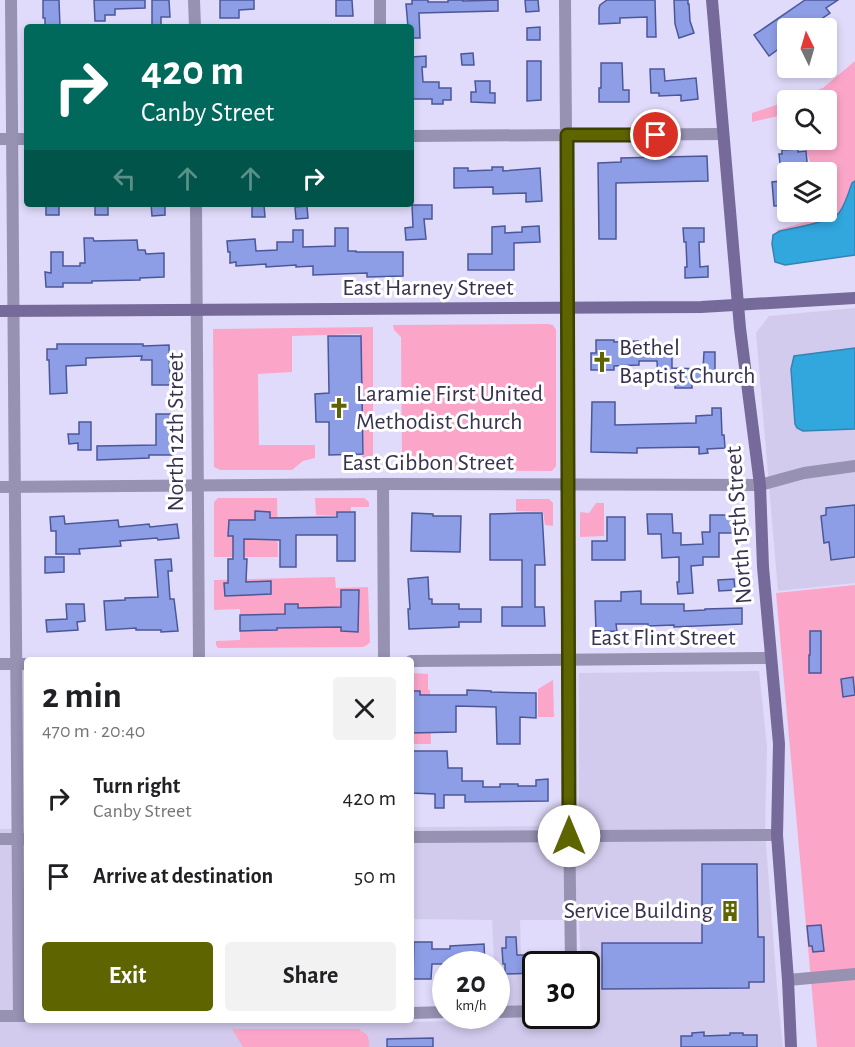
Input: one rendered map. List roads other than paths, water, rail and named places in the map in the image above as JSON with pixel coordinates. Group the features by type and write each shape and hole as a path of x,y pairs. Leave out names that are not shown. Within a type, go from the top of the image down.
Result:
{"main road":[{"name":"North 15th Street","path":"712,0 738,305 760,485 763,567 779,744 777,835 791,1047"},
{"name":"East Harney Street","path":"0,311 701,307 855,298"}],"street":[{"path":"0,1016 23,1016 22,664 15,487 14,311 6,139 11,0"},
{"path":"194,0 195,24"},
{"path":"380,0 380,24"},
{"path":"565,0 571,951"},
{"path":"414,136 723,134"},
{"path":"6,139 24,139"},
{"name":"North 12th Street","path":"196,207 199,657"},
{"name":"East Gibbon Street","path":"0,487 383,484 760,485 804,473 855,466"},
{"path":"383,484 384,657"},
{"name":"East Flint Street","path":"414,661 771,658"},
{"path":"0,664 22,664"},
{"path":"414,837 777,835"},
{"path":"0,839 22,839"},
{"path":"788,980 855,974"},
{"path":"414,1012 432,1012"}],"water":[{"path":"855,181 855,255 785,265 775,262 773,235 780,231 820,222 837,222 837,214 847,198 852,183"},
{"path":"855,348 855,429 803,431 797,428 791,369 794,356"}],"place":[{"name":"Bethel Baptist Church","path":"602,362"},
{"name":"Laramie First United Methodist Church","path":"339,408"},
{"name":"Service Building","path":"730,911"}]}
